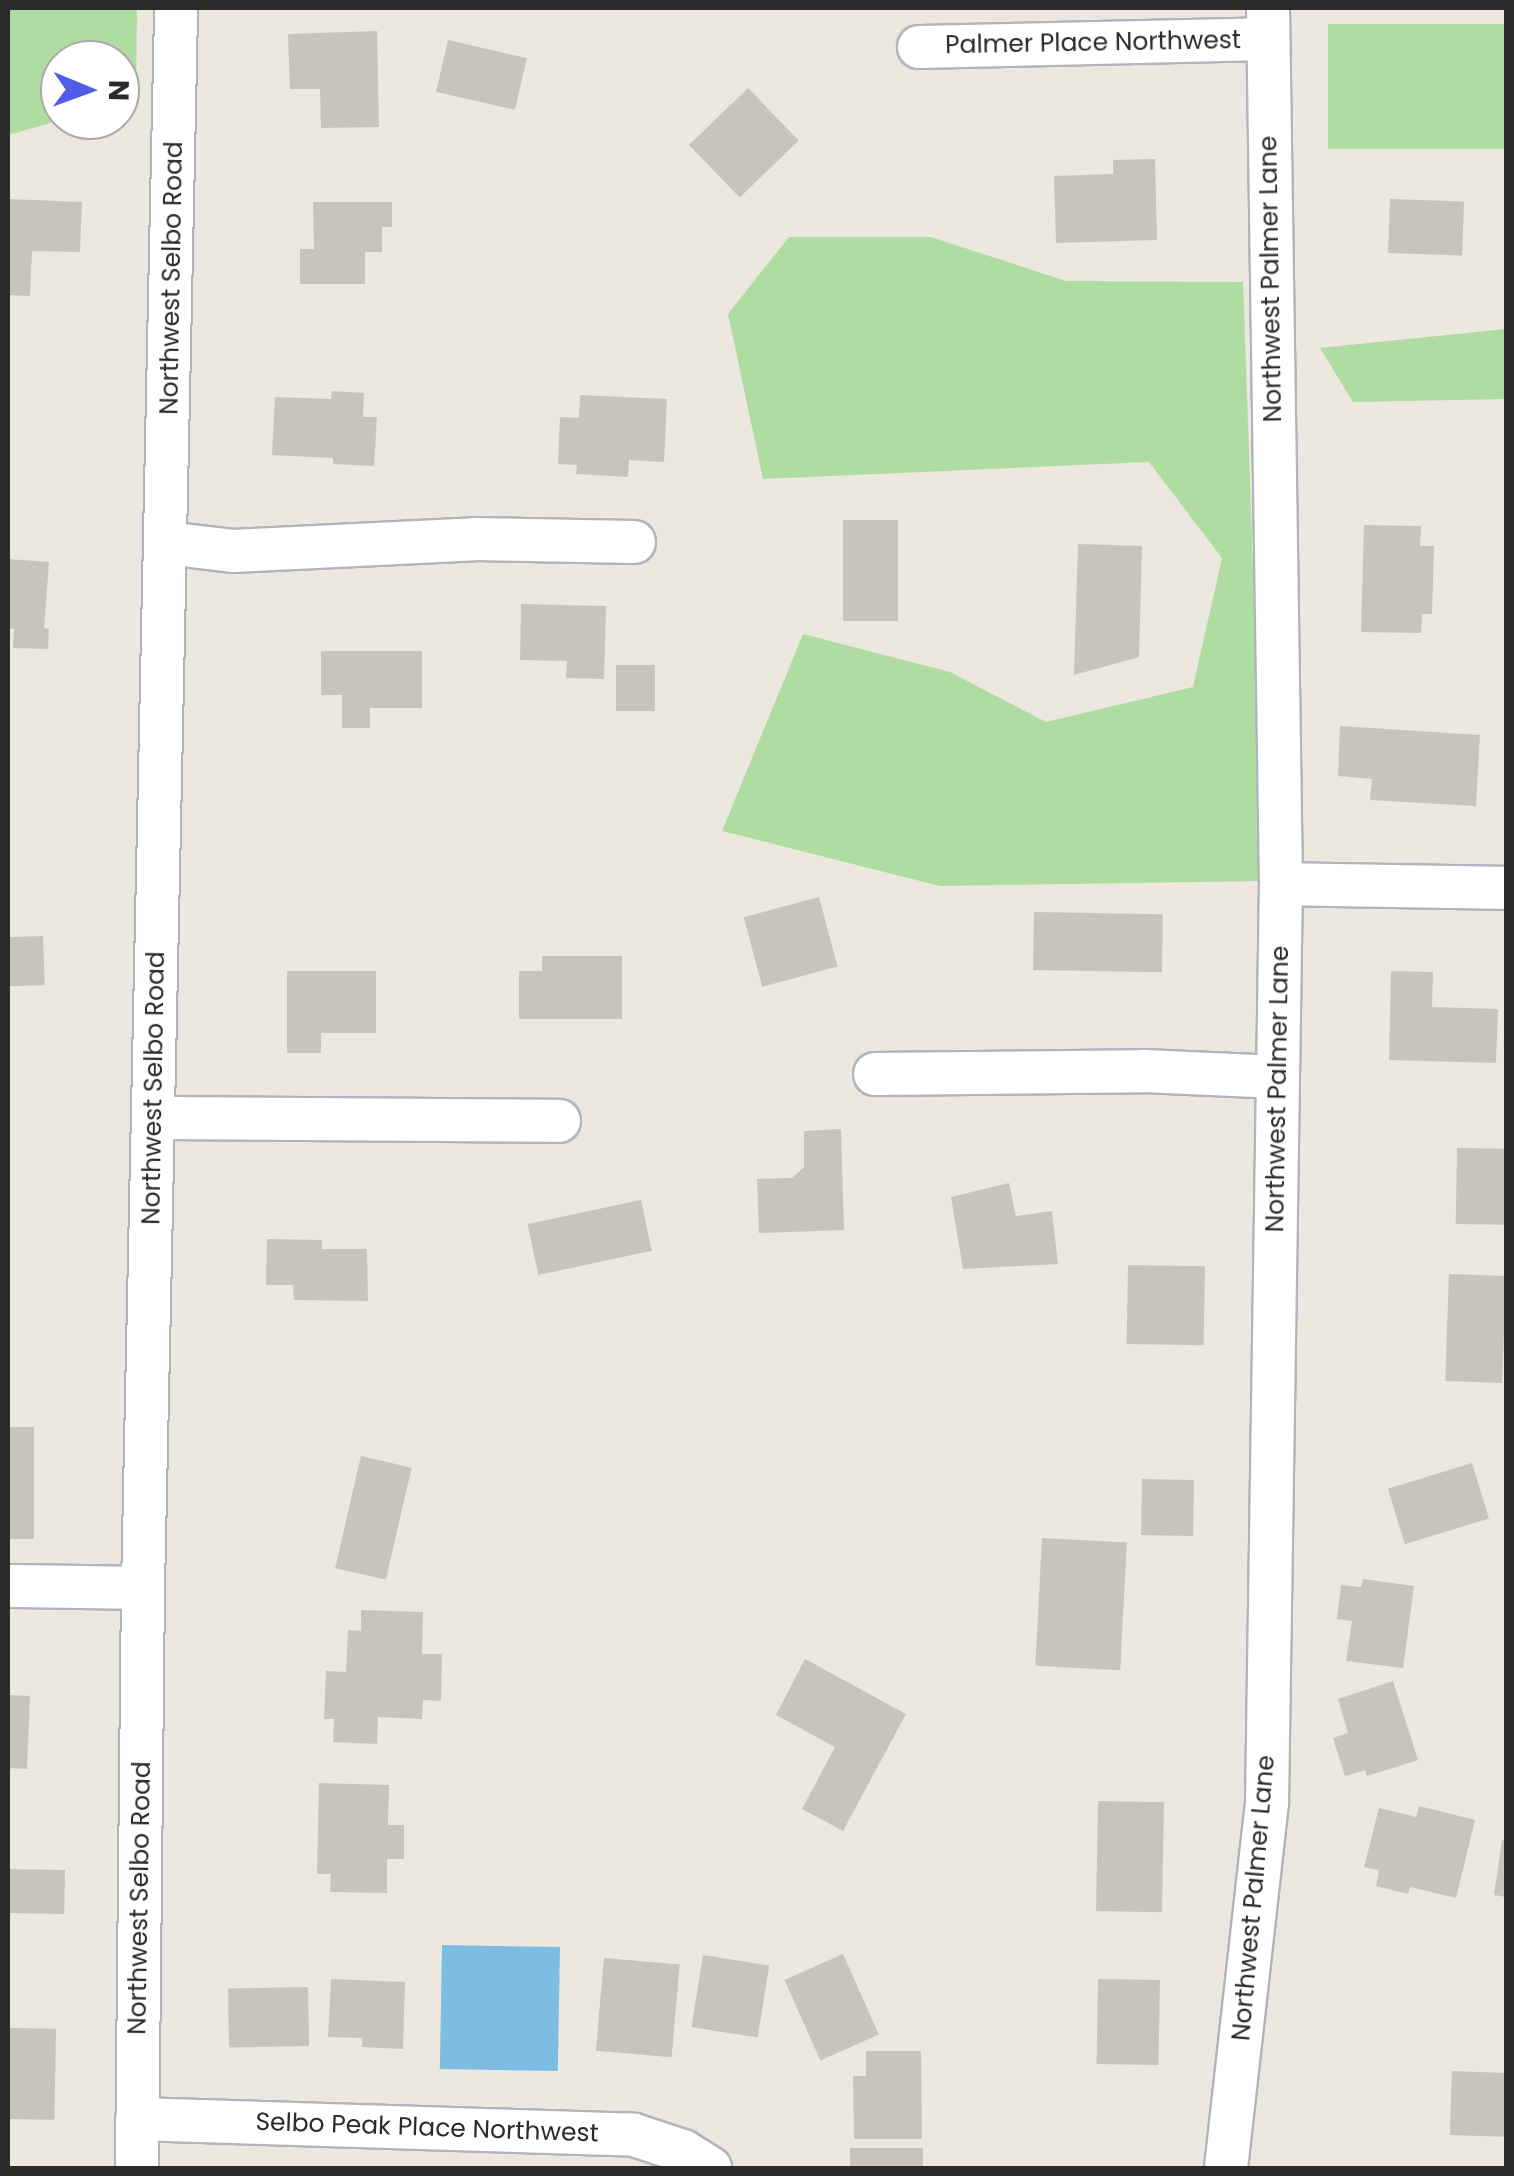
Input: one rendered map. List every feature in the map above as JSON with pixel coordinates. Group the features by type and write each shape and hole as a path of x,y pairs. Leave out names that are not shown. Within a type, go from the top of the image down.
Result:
{"street":[{"name":"Northwest Selbo Road","path":"137,2168 142,1588 176,8"},
{"name":"Palmer Place Northwest","path":"919,46 1268,23"},
{"name":"Northwest Palmer Lane","path":"1226,2168 1267,1803 1281,884 1268,23"},
{"path":"166,543 233,551 475,539 634,542"},
{"path":"1281,884 1506,888"},
{"path":"874,1074 1144,1071 1278,1077"},
{"path":"153,1118 558,1121"},
{"path":"8,1586 142,1588"},
{"name":"Selbo Peak Place Northwest","path":"137,2118 634,2135 683,2151 710,2168"}],"green space":[{"path":"8,8 137,8 137,40 40,40 40,126 8,135"},
{"path":"1328,24 1506,24 1506,149 1328,149"},
{"path":"789,237 931,237 1066,281 1243,282 1264,881 940,886 722,831 803,634 950,672 1046,722 1193,687 1222,558 1149,462 763,479 728,314"},
{"path":"1506,329 1506,399 1353,402 1320,348"}],"water":[{"path":"442,1945 560,1947 558,2071 440,2069"}],"building":[{"path":"377,31 379,127 321,128 320,89 290,89 288,34"},
{"path":"448,40 527,58 515,110 436,92"},
{"path":"748,88 799,141 740,197 689,145"},
{"path":"1155,159 1157,240 1056,243 1054,176 1113,174 1113,160"},
{"path":"8,199 82,202 80,252 32,251 30,296 8,295"},
{"path":"1390,199 1464,202 1462,256 1388,253"},
{"path":"313,202 392,202 392,227 382,227 382,252 365,252 365,284 300,284 300,249 314,249"},
{"path":"332,391 364,393 363,417 377,417 374,466 333,464 333,458 272,455 275,397 331,399"},
{"path":"580,395 667,399 664,462 629,460 628,477 576,474 577,465 558,464 560,417 579,418"},
{"path":"843,520 898,520 898,621 843,621"},
{"path":"1364,525 1421,526 1420,546 1434,546 1432,614 1422,614 1421,633 1361,632"},
{"path":"1078,544 1142,546 1139,657 1074,675"},
{"path":"8,559 49,562 44,628 49,629 48,649 13,648 14,629 8,629"},
{"path":"521,604 606,606 604,679 566,678 567,661 520,660"},
{"path":"321,651 422,651 422,708 370,708 370,728 342,728 342,695 321,695"},
{"path":"616,665 655,665 655,711 616,711"},
{"path":"1340,726 1480,735 1476,806 1370,800 1372,779 1338,776"},
{"path":"819,897 838,967 762,987 744,917"},
{"path":"1034,912 1163,914 1162,972 1033,970"},
{"path":"43,936 45,985 10,986 8,937"},
{"path":"542,956 622,956 622,1019 519,1019 519,971 542,971"},
{"path":"287,971 376,971 376,1033 321,1033 321,1053 287,1053"},
{"path":"1391,971 1433,972 1432,1007 1498,1009 1496,1063 1389,1060"},
{"path":"841,1129 844,1230 759,1233 757,1179 792,1178 804,1167 804,1131"},
{"path":"1457,1148 1506,1149 1505,1225 1456,1224"},
{"path":"1009,1183 1016,1216 1052,1211 1058,1264 963,1269 951,1197"},
{"path":"641,1200 652,1251 538,1275 528,1224"},
{"path":"267,1239 322,1240 322,1249 367,1249 368,1301 294,1300 293,1285 266,1285"},
{"path":"1128,1265 1205,1266 1204,1345 1127,1344"},
{"path":"1449,1274 1506,1276 1502,1383 1445,1381"},
{"path":"8,1427 34,1427 34,1539 8,1539"},
{"path":"361,1456 412,1468 386,1580 335,1568"},
{"path":"1472,1463 1489,1518 1405,1544 1388,1489"},
{"path":"1142,1479 1194,1480 1193,1536 1141,1535"},
{"path":"1042,1538 1127,1542 1120,1670 1035,1666"},
{"path":"1363,1579 1414,1586 1403,1668 1346,1661 1352,1621 1337,1619 1341,1585 1361,1587"},
{"path":"361,1610 423,1612 422,1654 442,1654 441,1701 423,1700 422,1719 378,1717 377,1744 333,1742 334,1719 324,1719 326,1671 346,1672 348,1630 361,1631"},
{"path":"805,1659 906,1714 843,1831 802,1809 835,1747 776,1715"},
{"path":"1393,1681 1418,1760 1367,1776 1365,1770 1345,1776 1333,1738 1348,1733 1338,1699"},
{"path":"8,1695 30,1696 27,1769 8,1768"},
{"path":"319,1783 389,1785 388,1825 404,1825 404,1859 387,1859 387,1893 330,1892 331,1874 317,1874"},
{"path":"1098,1801 1164,1802 1162,1912 1096,1911"},
{"path":"1419,1806 1475,1820 1456,1898 1410,1887 1408,1894 1376,1886 1379,1870 1364,1867 1379,1808 1416,1817"},
{"path":"1502,1840 1506,1841 1506,1897 1494,1895"},
{"path":"8,1869 65,1870 64,1914 8,1913"},
{"path":"843,1954 879,2034 820,2060 785,1980"},
{"path":"703,1955 769,1965 758,2038 692,2027"},
{"path":"604,1958 680,1965 672,2057 596,2051"},
{"path":"331,1979 405,1982 403,2049 362,2047 362,2038 328,2037"},
{"path":"1098,1979 1160,1980 1159,2065 1097,2064"},
{"path":"308,1987 309,2046 229,2047 228,1988"},
{"path":"8,2028 56,2029 54,2120 8,2119"},
{"path":"866,2051 921,2051 922,2139 854,2139 853,2076 866,2076"},
{"path":"1452,2071 1506,2073 1504,2137 1450,2135"},
{"path":"850,2148 923,2148 923,2168 850,2168"}]}
